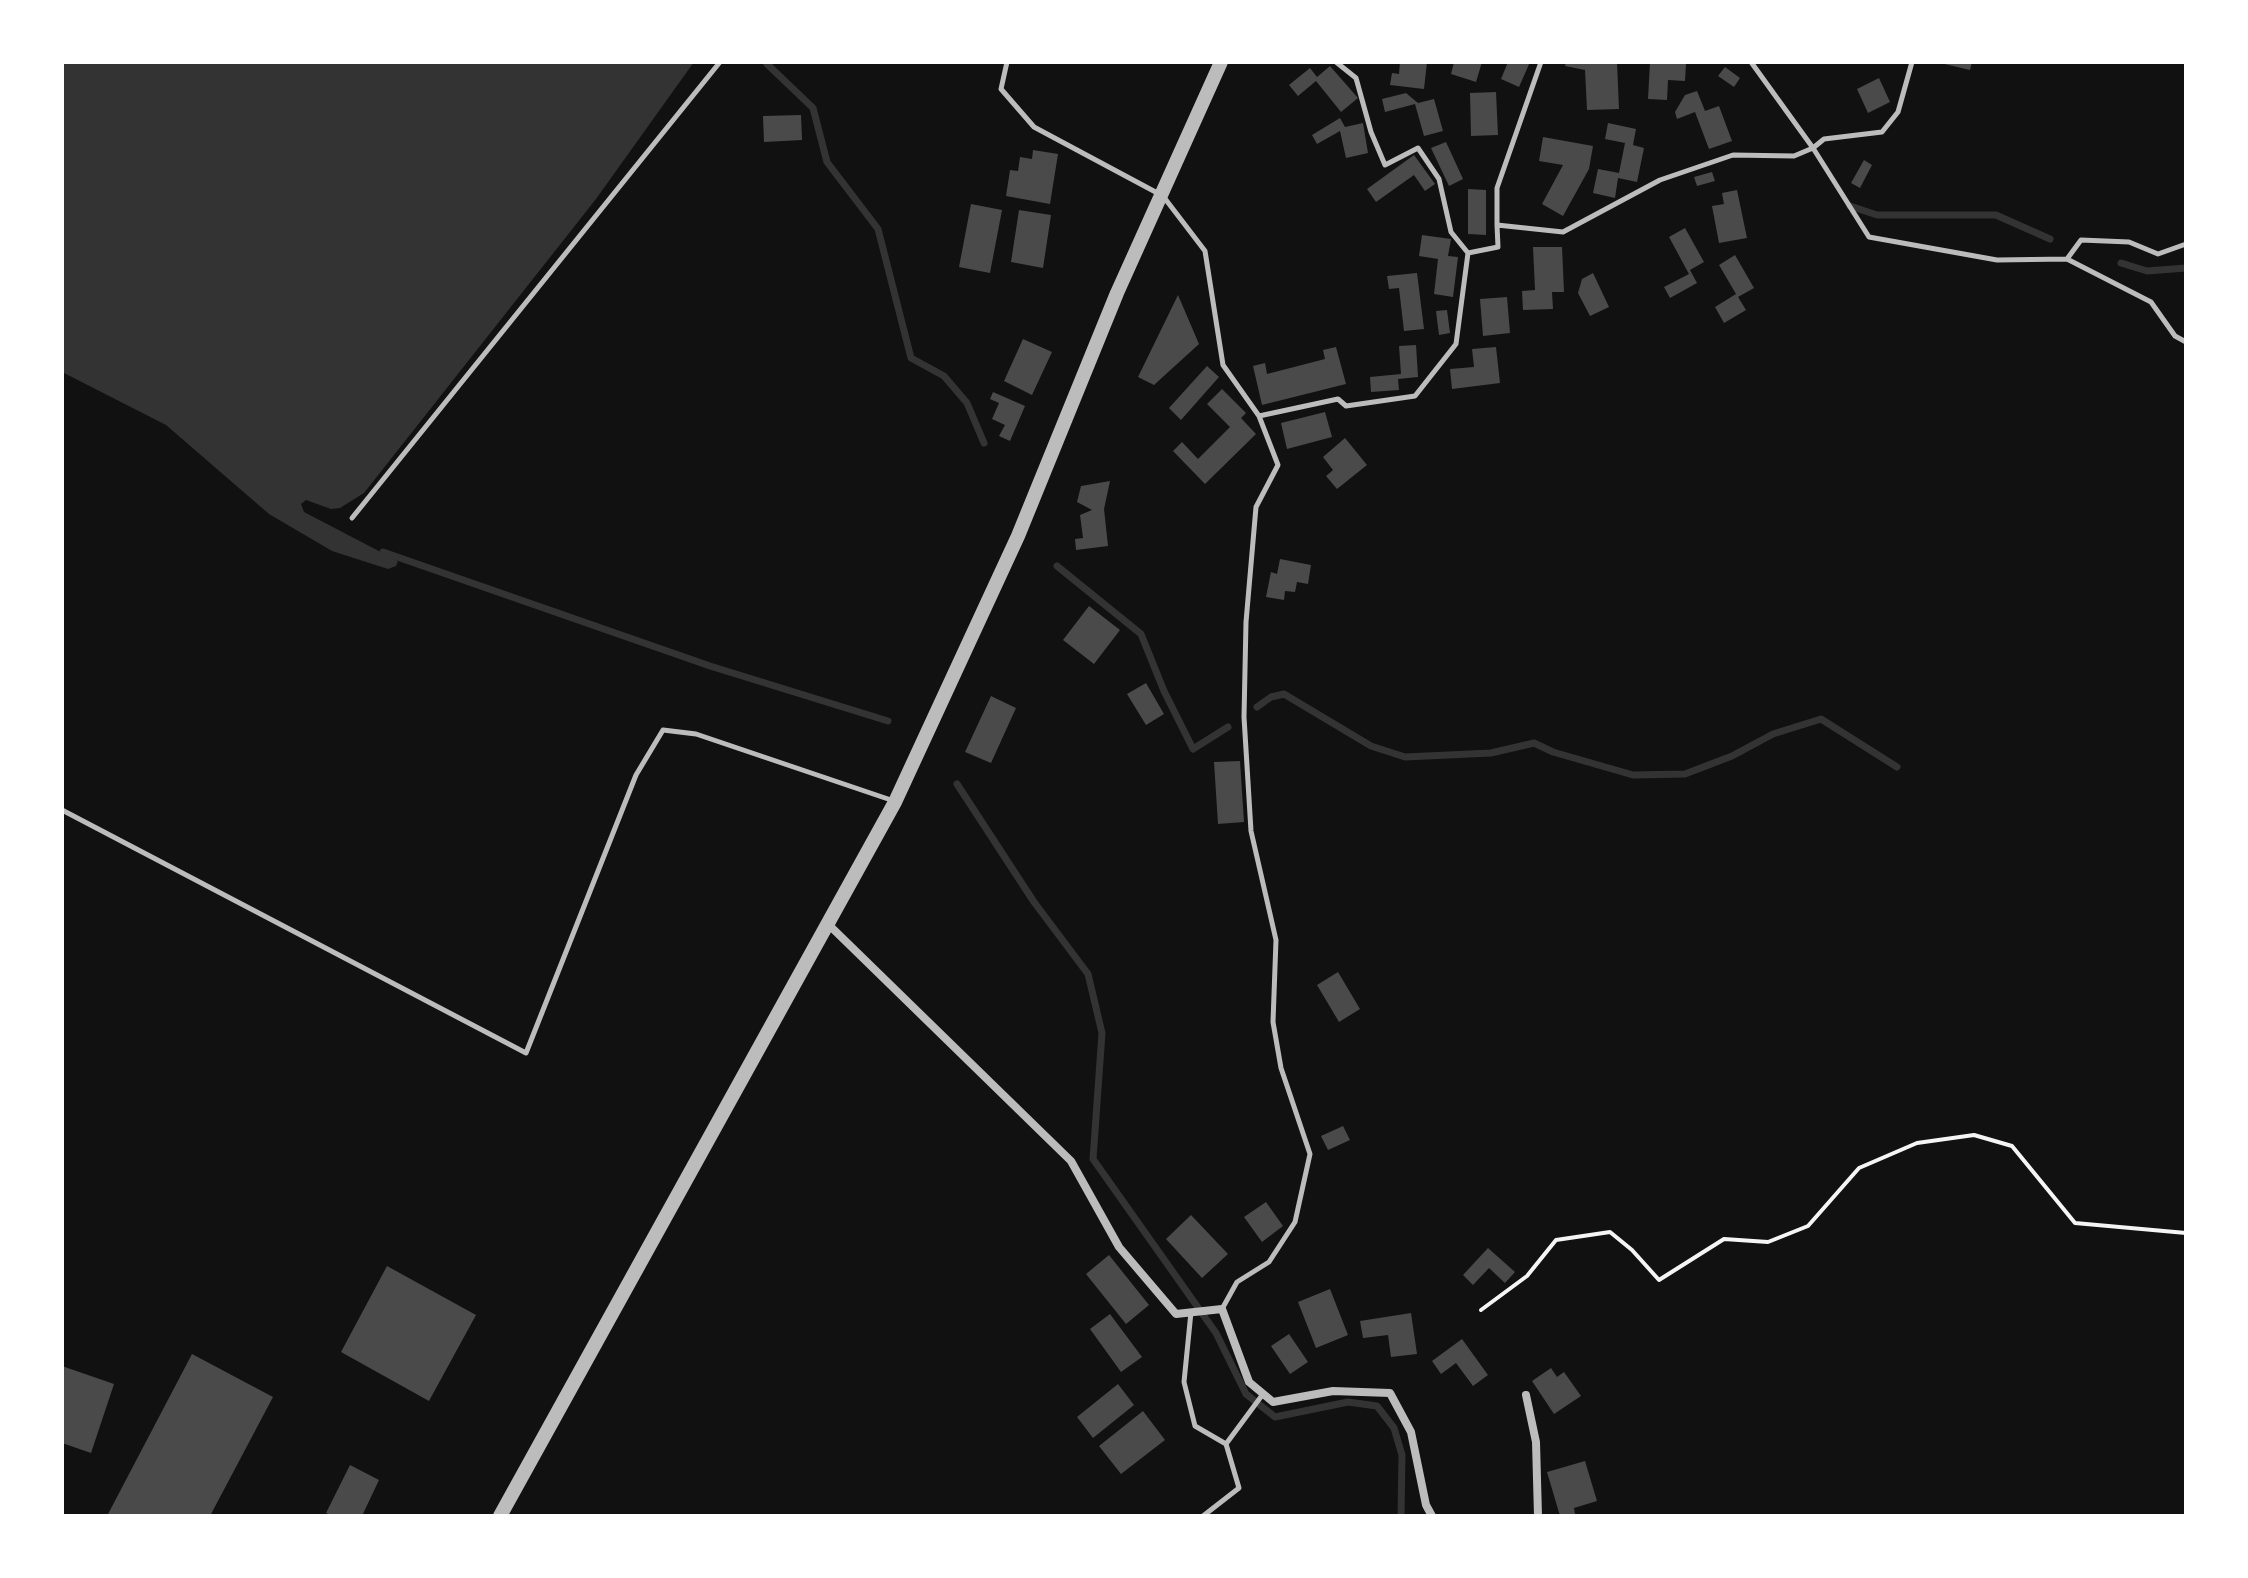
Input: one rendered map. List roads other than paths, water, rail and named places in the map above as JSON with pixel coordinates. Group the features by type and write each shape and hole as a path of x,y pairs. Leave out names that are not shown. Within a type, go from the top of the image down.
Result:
{"street":[{"path":"500,1516 895,802 1018,536 1117,293 1221,62"},
{"path":"828,924 1071,1161 1119,1247 1176,1314 1222,1309 1249,1382 1263,1394 1273,1402 1333,1391 1390,1393 1411,1432 1426,1505 1432,1516"},
{"path":"1526,1395 1536,1442 1538,1516"}],"lane":[{"path":"352,518 720,62"},
{"path":"1007,62 1001,89 1034,127 1163,196 1205,251 1223,365 1259,416 1278,465 1256,507 1246,622 1244,717 1251,831 1276,940 1273,1022 1281,1068 1310,1154 1295,1222 1269,1262 1237,1282 1222,1309"},
{"path":"1259,416 1338,399 1346,406 1415,396 1456,344 1468,253 1451,232 1439,179 1418,148 1385,165 1371,132 1356,78 1336,62"},
{"path":"1468,253 1498,247 1497,188 1541,62"},
{"path":"1751,62 1813,148 1869,237 1997,260 2067,259 2151,302 2175,336 2186,342"},
{"path":"1497,225 1563,232 1660,180 1733,155 1794,156 1813,148 1824,139 1882,132 1898,112 1912,62"},
{"path":"2067,259 2081,240 2129,242 2158,254 2186,244"},
{"path":"62,810 526,1053 636,775 663,730 696,734 895,802"},
{"path":"1191,1312 1184,1382 1195,1426 1226,1444 1239,1488 1203,1516"},
{"path":"1226,1444 1263,1394"}],"waterway":[{"path":"767,64 813,108 827,162 878,229 911,358 944,376 967,403 984,443"},
{"path":"1850,206 1877,215 1996,215 2050,239"},
{"path":"2121,263 2147,271 2186,268"},
{"path":"383,552 710,666 888,721"},
{"path":"1057,566 1141,634 1164,691 1193,749 1228,727"},
{"path":"1257,707 1271,697 1284,694 1371,746 1405,757 1491,753 1534,743 1553,752 1633,775 1685,774 1732,756 1773,734 1821,719 1897,767"},
{"path":"957,784 1034,902 1088,974 1102,1033 1093,1159 1216,1333 1246,1394 1275,1417 1348,1402 1377,1406 1394,1428 1402,1455 1401,1516"}]}
